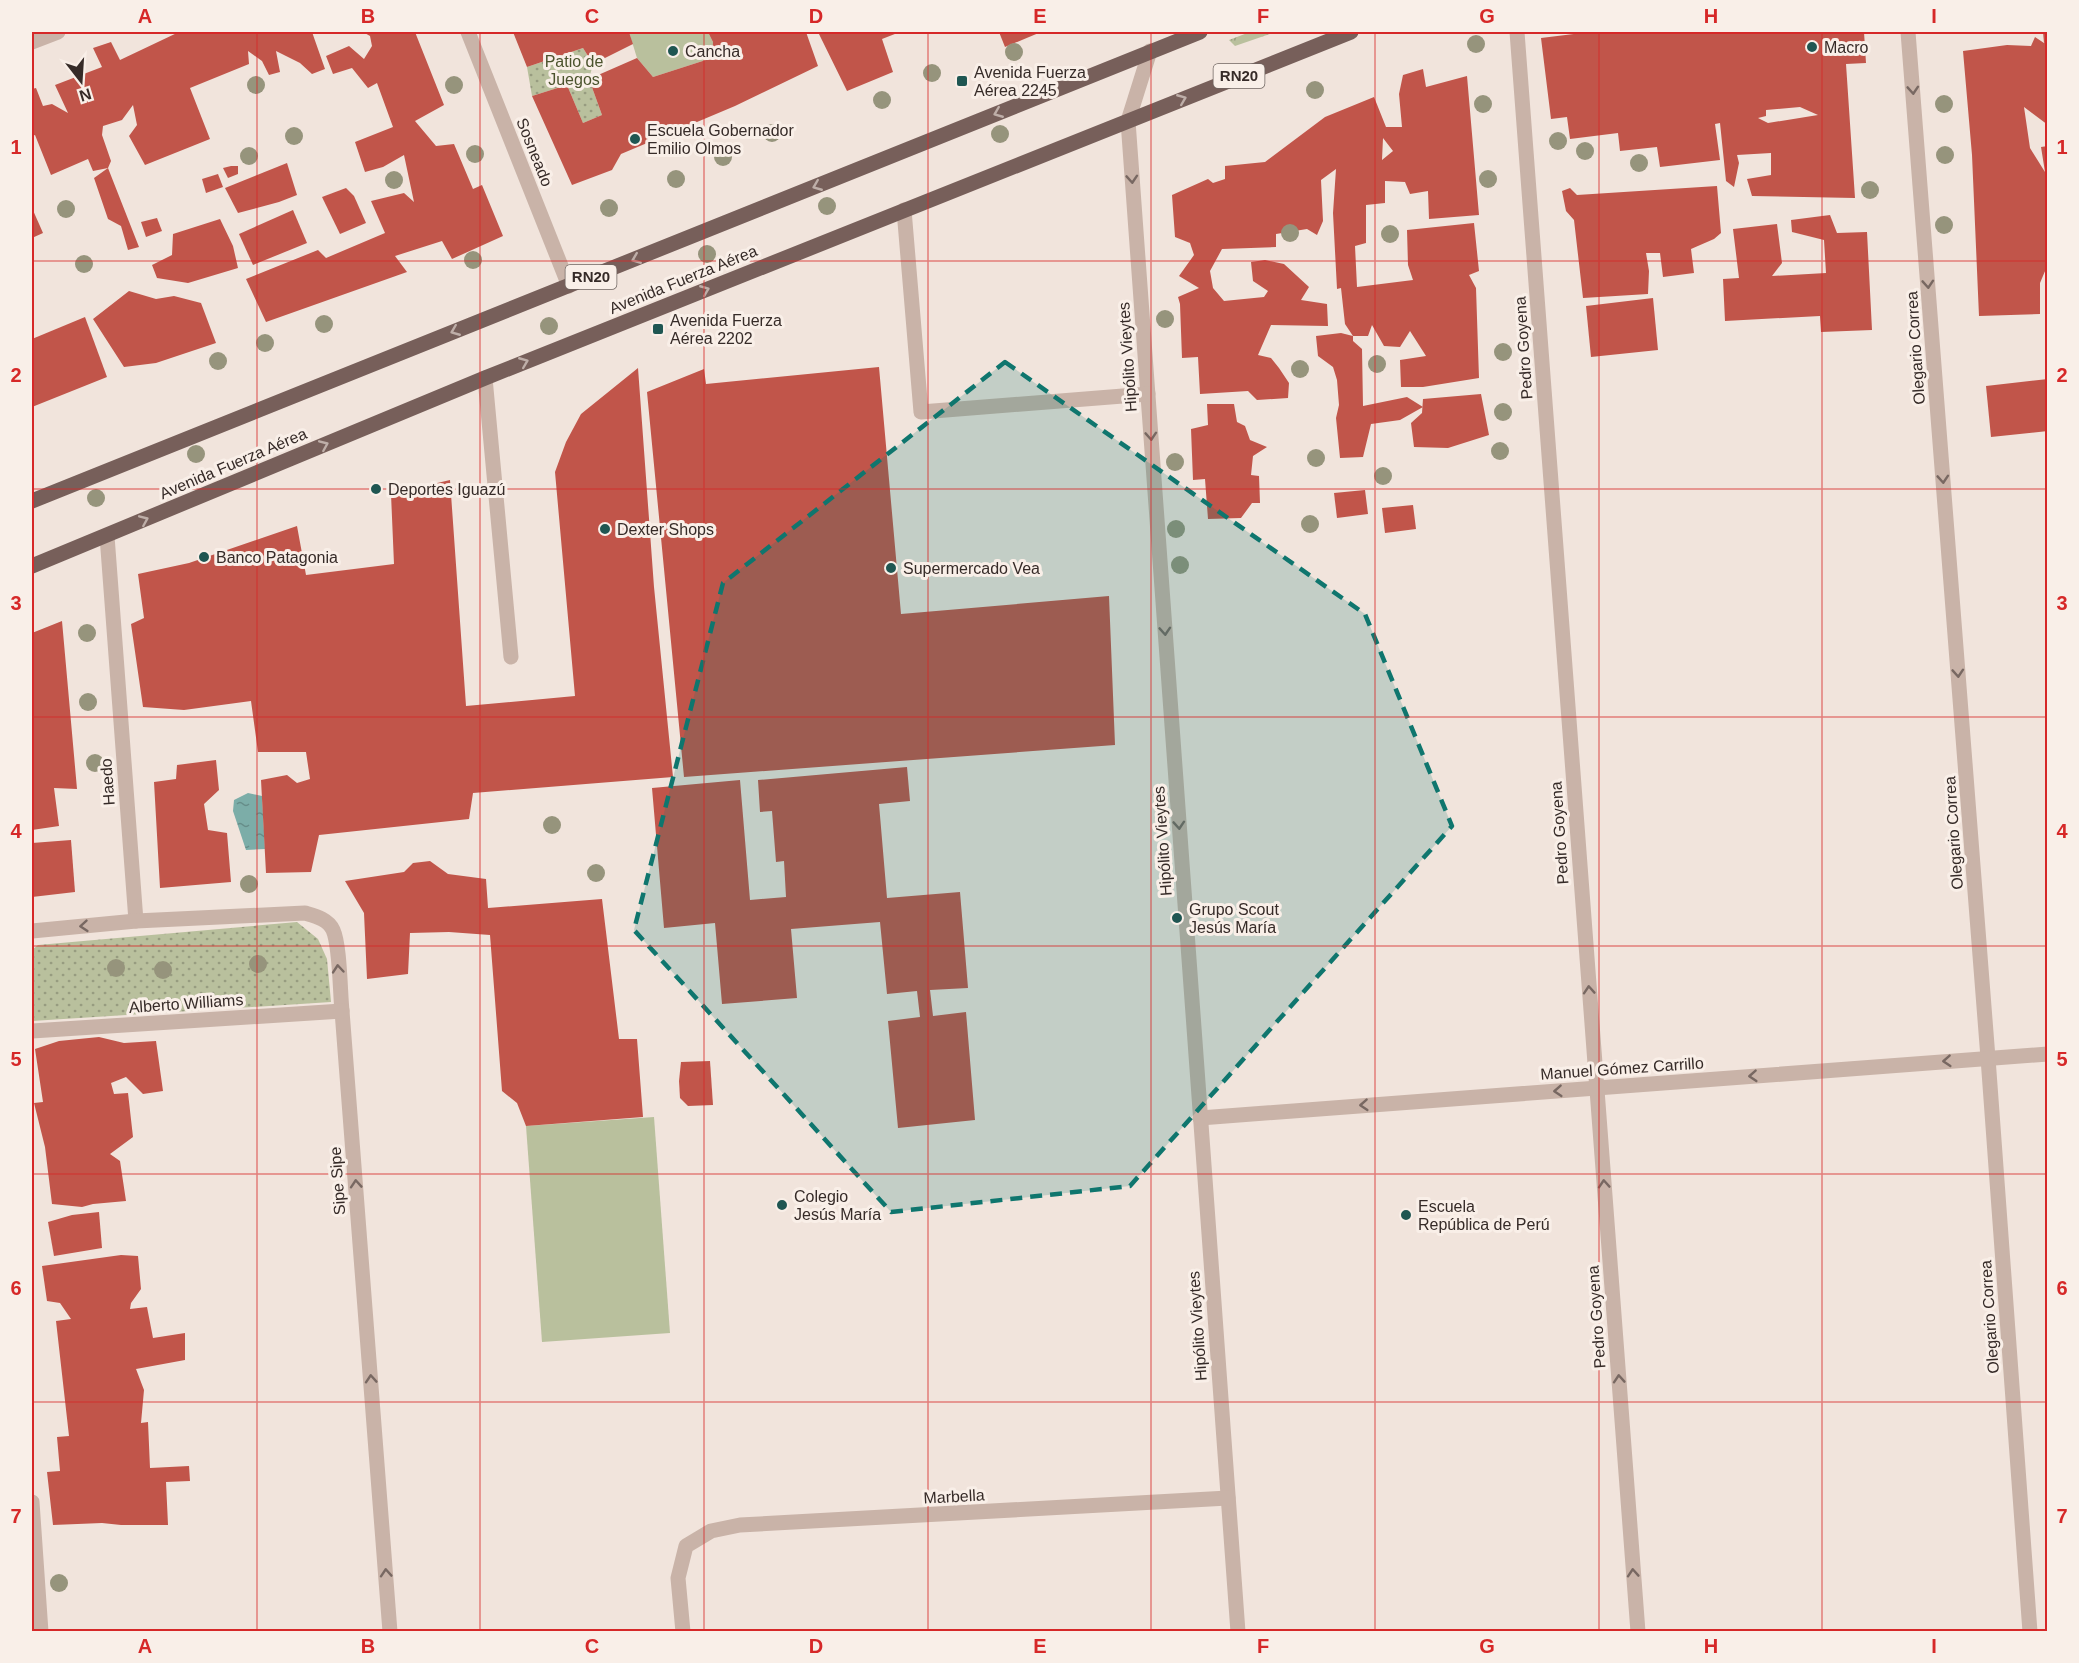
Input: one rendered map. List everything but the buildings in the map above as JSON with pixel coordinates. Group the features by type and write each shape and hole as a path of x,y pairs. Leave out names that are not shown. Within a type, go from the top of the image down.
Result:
{"main road":[{"name":"RN20","path":"32,501 1200,32"},
{"name":"Avenida Fuerza Aérea","path":"32,566 484,378 1350,32"}],"street":[{"path":"32,42 58,32"},
{"name":"Sosneado","path":"468,32 569,286"},
{"name":"Pedro Goyena","path":"1517,32 1638,1632"},
{"name":"Olegario Correa","path":"1908,32 2030,1632"},
{"path":"1128,121 1150,51"},
{"name":"Hipólito Vieytes","path":"1128,121 1238,1632"},
{"path":"904,210 921,412 1148,394"},
{"path":"484,378 511,657"},
{"name":"Haedo","path":"107,536 136,921"},
{"name":"Sipe Sipe","path":"136,921 305,913 322,919 333,928 342,1011 390,1632"},
{"path":"32,931 136,921"},
{"name":"Alberto Williams","path":"32,1031 342,1011"},
{"name":"Manuel Gómez Carrillo","path":"1200,1118 2048,1054"},
{"name":"Marbella","path":"682,1632 678,1578 686,1546 711,1531 740,1525 1228,1498"},
{"path":"32,1502 41,1632"}],"highlighted area":[{"path":"1005,362 1365,614 1452,826 1130,1186 891,1212 634,930 723,583"}],"green space":[{"name":"Cancha","path":"629,32 708,32 713,42 712,58 653,77 637,58"},
{"path":"1250,32 1276,32 1235,46 1229,40"},
{"name":"Patio de Juegos","path":"583,48 593,64 589,79 602,115 583,123 567,85 532,96 527,67"},
{"path":"297,922 318,939 327,959 331,1002 32,1021 32,950 38,945"},
{"path":"654,1117 670,1333 542,1342 526,1126"}],"water":[{"path":"248,793 262,796 265,849 246,850 233,811 234,800"}],"place":[{"name":"Macro","path":"1812,47"},
{"name":"Cancha","path":"673,51"},
{"name":"Avenida Fuerza Aérea 2245","path":"962,81"},
{"name":"Escuela Gobernador Emilio Olmos","path":"635,139"},
{"name":"Avenida Fuerza Aérea 2202","path":"658,329"},
{"name":"Deportes Iguazú","path":"376,489"},
{"name":"Dexter Shops","path":"605,529"},
{"name":"Banco Patagonia","path":"204,557"},
{"name":"Supermercado Vea","path":"891,568"},
{"name":"Grupo Scout Jesús María","path":"1177,918"},
{"name":"Colegio Jesús María","path":"782,1205"},
{"name":"Escuela República de Perú","path":"1406,1215"}]}
